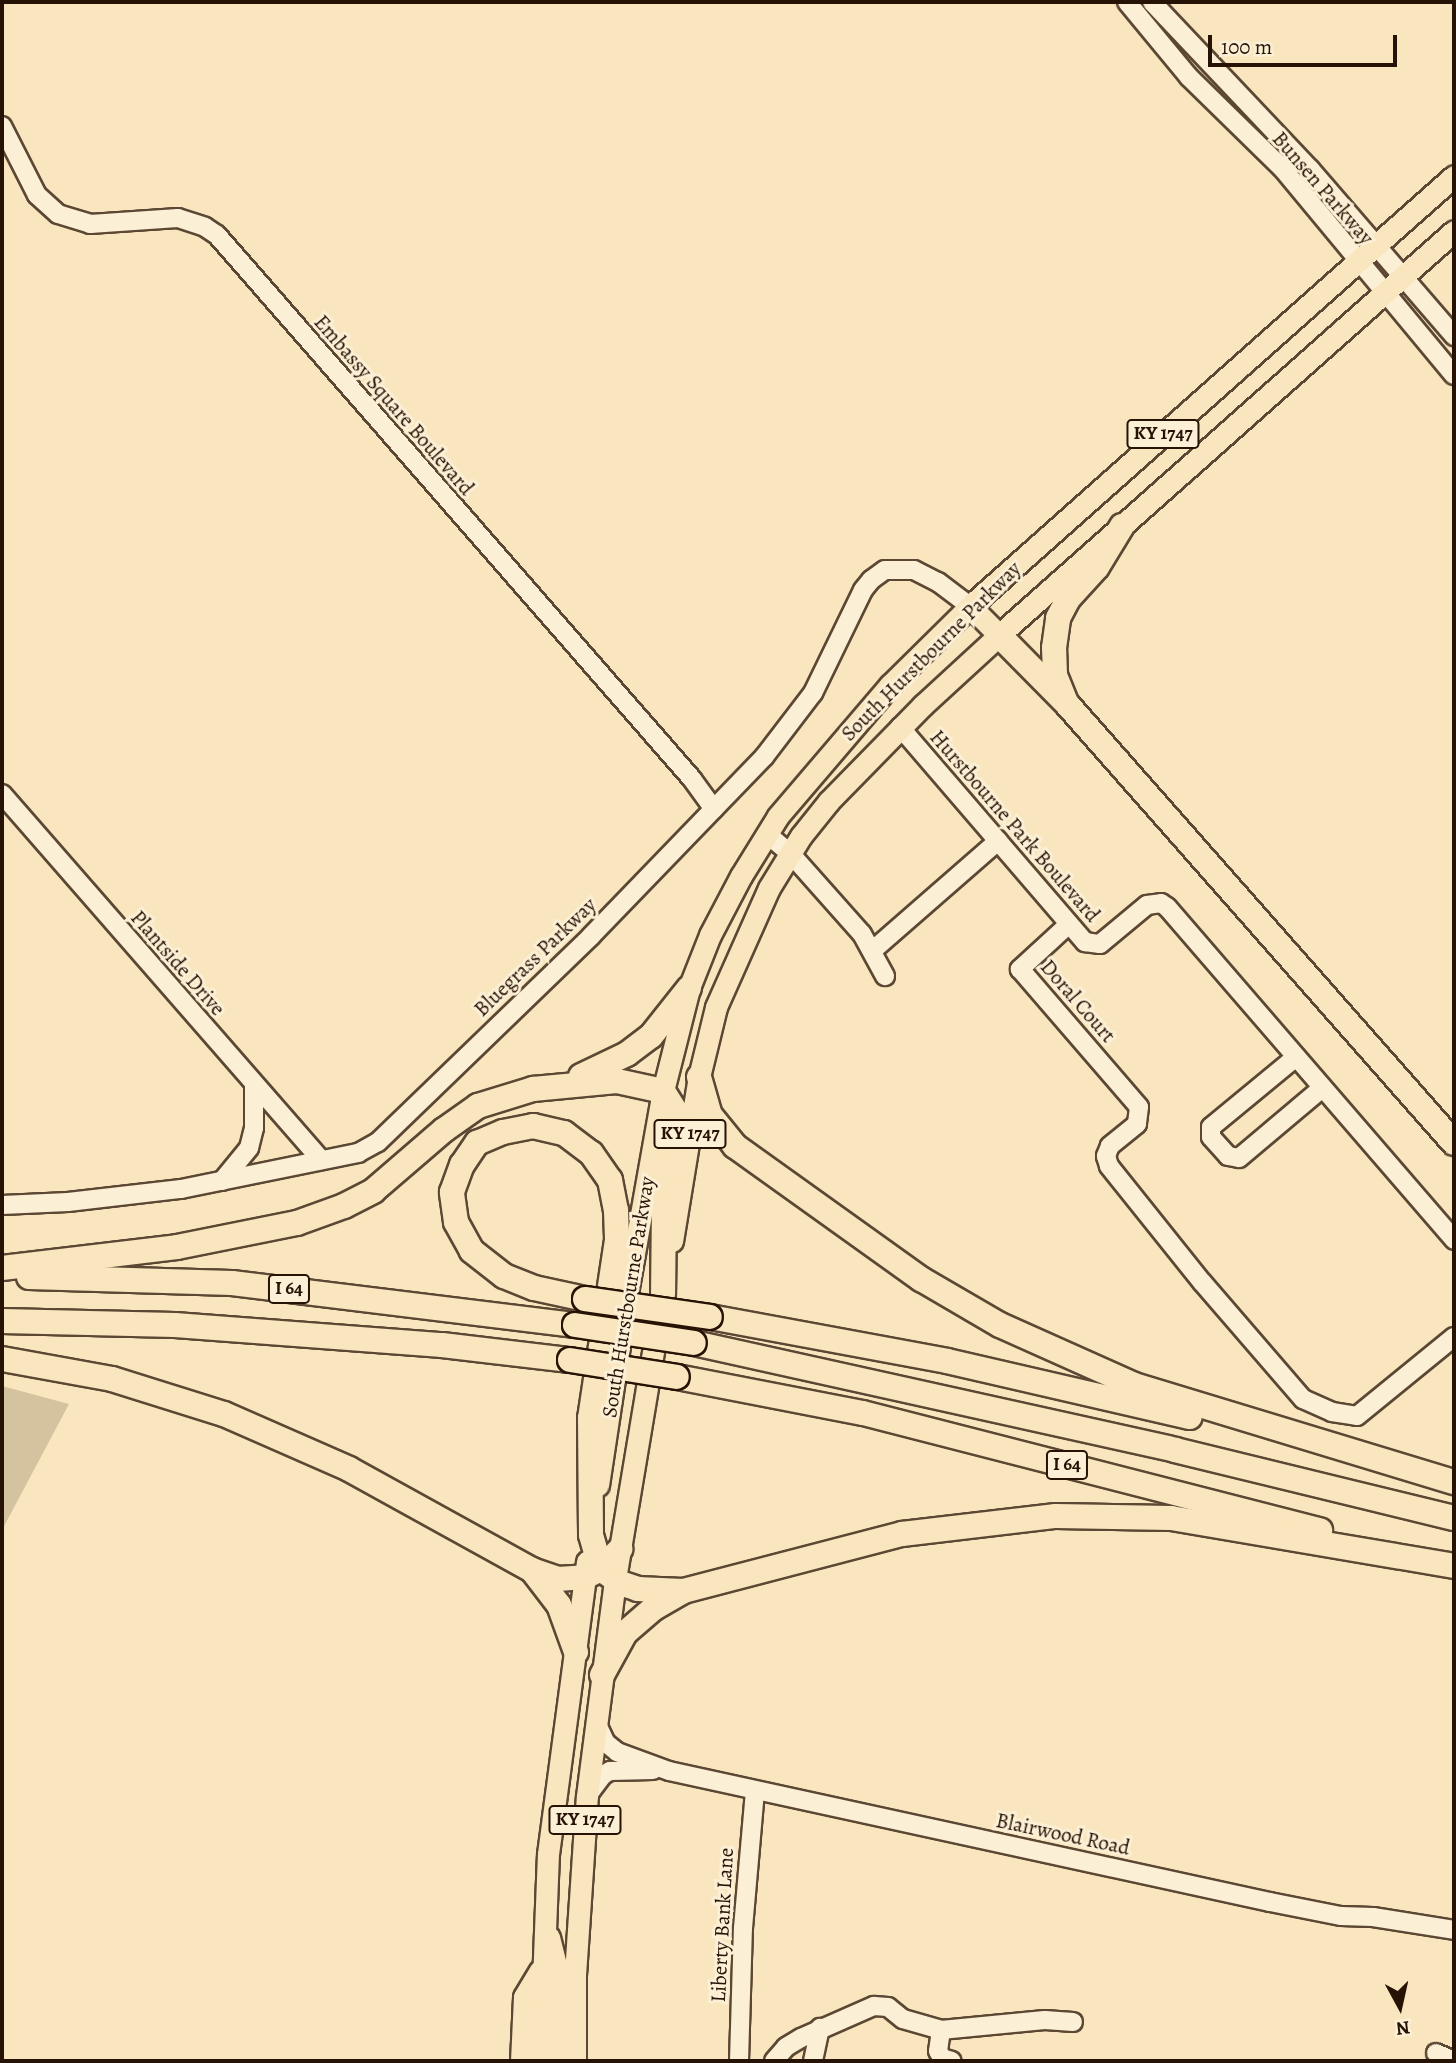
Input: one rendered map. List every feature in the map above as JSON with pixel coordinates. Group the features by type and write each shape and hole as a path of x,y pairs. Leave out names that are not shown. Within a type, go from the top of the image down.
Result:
{"highway":[{"path":"1067,704 1055,675 1054,648 1058,618 1068,600 1097,567 1122,526"},
{"path":"999,635 1067,704 1454,1143"},
{"path":"560,1086 627,1054 651,1036 689,988"},
{"path":"699,1077 710,1115 727,1139 948,1297 1000,1325 1134,1384 1374,1460 1454,1482"},
{"path":"2,1268 177,1247 297,1223 344,1206 373,1191 444,1129 478,1106 522,1092 560,1086 632,1081 663,1091 677,1113 677,1132 664,1204 663,1294"},
{"path":"600,1575 591,1535 590,1418 617,1240 617,1210 610,1180 591,1153 564,1133 533,1126 503,1132 477,1143 461,1166 452,1192 456,1222 472,1251 504,1276 534,1288 585,1298 710,1317 947,1361 1374,1460"},
{"name":"I 64","path":"2,1278 63,1276 232,1283 575,1325 694,1343 1175,1450 1454,1518"},
{"name":"I 64","path":"2,1321 175,1325 442,1345 570,1360 677,1377 863,1413 1454,1561"},
{"path":"2,1359 112,1379 224,1414 349,1468 532,1570 558,1579 600,1575 638,1589 683,1591"},
{"path":"602,1675 625,1633 654,1608 683,1591 902,1534 1056,1516 1171,1518 1454,1566"},
{"path":"600,1575 620,1549"},
{"path":"532,1570 559,1605 576,1652"}],"main road":[{"name":"South Hurstbourne Parkway","path":"591,1535 626,1293 663,1091 689,988 710,935 767,834 850,730 970,606 1454,176"},
{"name":"South Hurstbourne Parkway","path":"620,1549 699,1077 716,1007 733,963 769,888 790,853 829,801 900,727 999,635 1454,231"},
{"path":"970,606 999,635"},
{"name":"KY 1747","path":"540,2061 541,1969 548,1854 576,1652 600,1575"},
{"name":"KY 1747","path":"575,2061 579,1895 587,1796 602,1675 600,1575"},
{"path":"548,1854 559,1857 579,1895"},
{"path":"544,1918 557,1969 558,2061"},
{"path":"521,2061 524,1997 541,1969"}],"street":[{"name":"Bunsen Parkway","path":"1127,2 1189,77 1282,168 1357,262 1454,375"},
{"name":"Bunsen Parkway","path":"1152,2 1310,169 1454,336"},
{"name":"Embassy Square Boulevard","path":"2,126 37,195 58,214 90,224 178,218 205,227 217,235 692,779 714,809"},
{"name":"Bluegrass Parkway","path":"2,1205 135,1196 222,1181 365,1150 387,1135 591,936 714,809 796,719 829,662 863,590 871,580 885,570 914,570 938,582 970,606"},
{"name":"Hurstbourne Park Boulevard","path":"900,727 1085,942 1100,944 1147,905 1161,903 1454,1240"},
{"name":"Plantside Drive","path":"2,794 254,1087 321,1160"},
{"path":"767,834 790,853 873,950 885,976"},
{"path":"873,950 998,841"},
{"name":"Doral Court","path":"1069,924 1020,970 1139,1107 1141,1115 1137,1124 1110,1146 1106,1156 1108,1166 1202,1282 1303,1399 1332,1412 1357,1416 1454,1337"},
{"path":"1296,1057 1211,1127 1211,1137 1227,1156 1238,1158 1327,1094"},
{"path":"222,1181 249,1148 254,1128 254,1087"},
{"name":"Blairwood Road","path":"596,1722 606,1743 617,1752 663,1770 1270,1902 1341,1916 1373,1917 1454,1930"},
{"name":"Blairwood Road","path":"587,1796 603,1775 610,1771 663,1770"},
{"name":"Liberty Bank Lane","path":"738,2061 743,1928 755,1791"},
{"path":"774,2061 786,2046 820,2028 881,2005 912,2023 940,2030 1045,2020 1073,2022"},
{"path":"813,2061 820,2028"},
{"path":"940,2030 938,2051 942,2058 952,2061"},
{"path":"1436,2053 1453,2061"}],"shaded area":[{"path":"2,1386 69,1404 2,1530"}]}
